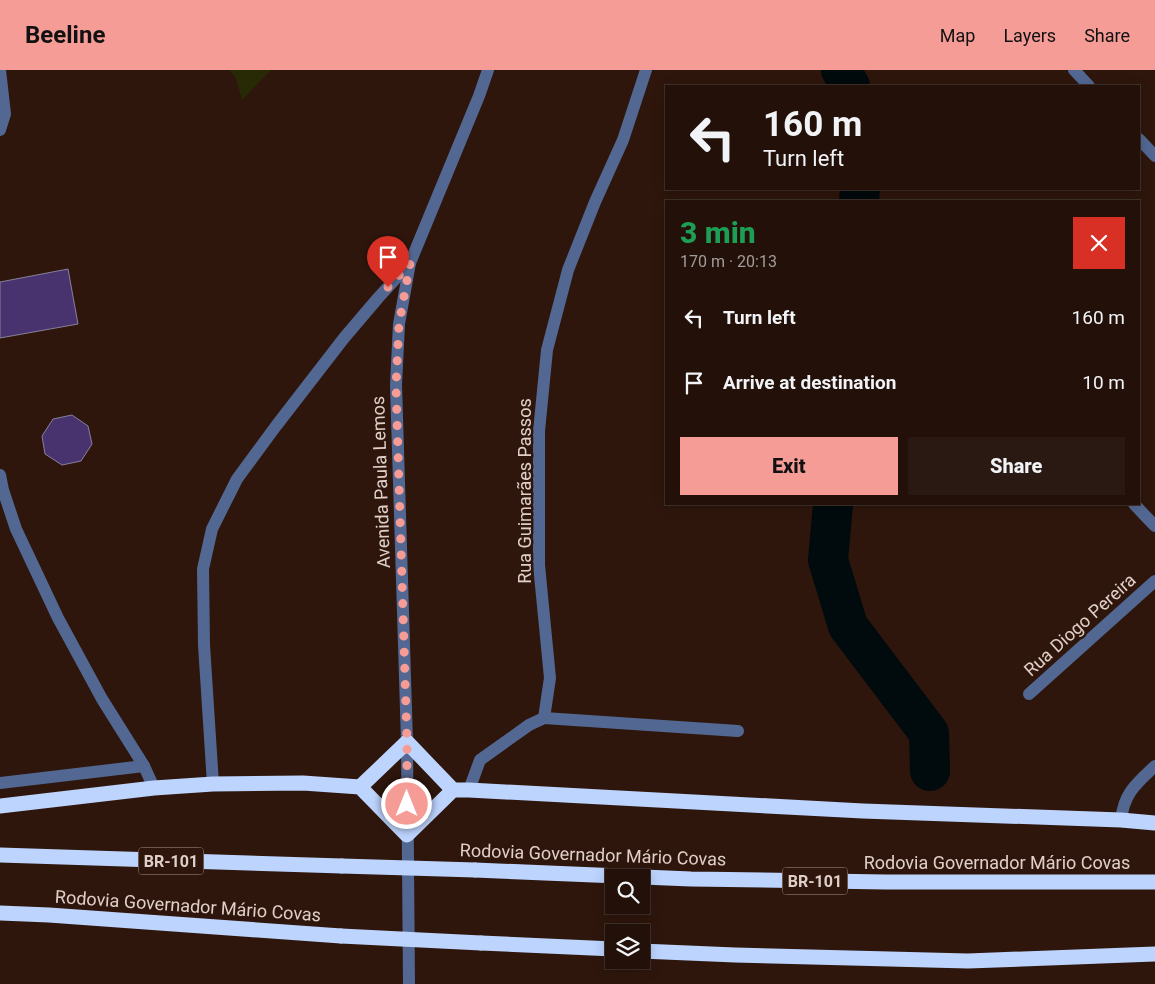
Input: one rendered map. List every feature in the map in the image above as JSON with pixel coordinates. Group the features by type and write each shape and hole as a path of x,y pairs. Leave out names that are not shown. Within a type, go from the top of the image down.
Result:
{"highway":[{"path":"360,787 407,742 453,790"},
{"path":"0,806 154,788 213,784 303,783 360,787 407,835 453,790 1155,823"},
{"name":"Rodovia Governador Mário Covas","path":"0,855 691,879 886,882 1155,882"},
{"name":"Rodovia Governador Mário Covas","path":"0,913 341,936 605,950"},
{"path":"650,951 968,961 1155,954"}],"street":[{"path":"0,70 5,114 0,130"},
{"name":"Avenida Paula Lemos","path":"409,984 407,742 396,386 399,324 410,264 488,70"},
{"name":"Rua Guimarães Passos","path":"544,718 550,678 539,565 539,431 547,350 568,270 595,202 623,140 646,70"},
{"path":"1074,70 1088,85"},
{"path":"1140,140 1155,156"},
{"path":"213,784 204,645 203,569 212,529 237,479 276,426 344,338 410,264"},
{"path":"0,475 16,529 58,618 102,699 144,766 154,788"},
{"path":"1135,505 1155,526"},
{"name":"Rua Diogo Pereira","path":"1029,694 1155,581"},
{"path":"470,790 480,760 529,725 544,718 738,731"},
{"path":"0,783 144,766"},
{"path":"1121,820 1123,806 1130,793 1155,766"}],"green space":[{"path":"229,70 271,70 242,100 236,78"}],"building":[{"path":"68,269 78,324 0,338 0,282"},
{"path":"72,415 88,426 92,444 81,461 62,465 45,454 42,436 53,419"}],"waterway":[{"path":"841,70 849,85"},
{"path":"859,200 860,190"},
{"path":"833,505 828,560 848,626 929,733 930,771"}],"route":[{"path":"388,287 410,264 399,324 396,386 407,742 407,804"}]}
